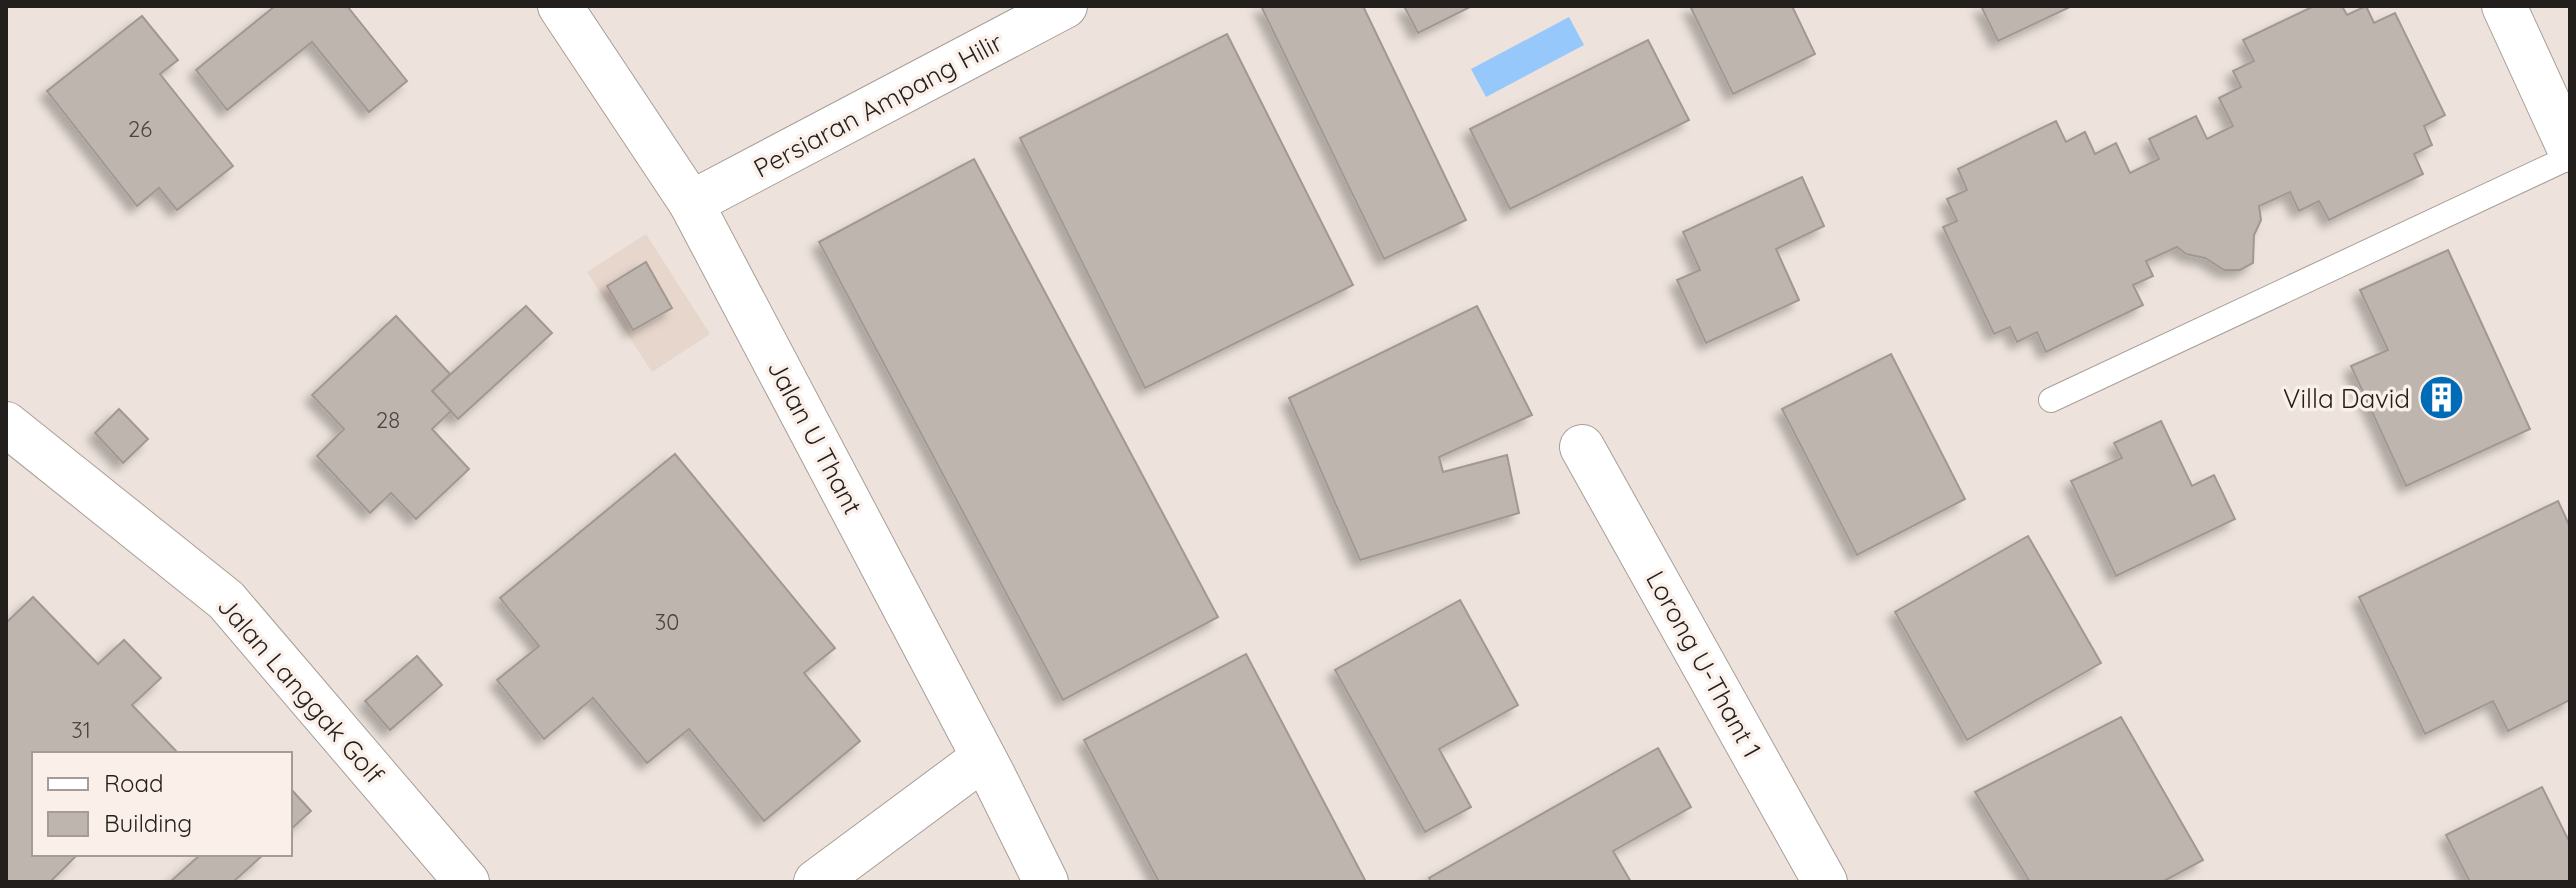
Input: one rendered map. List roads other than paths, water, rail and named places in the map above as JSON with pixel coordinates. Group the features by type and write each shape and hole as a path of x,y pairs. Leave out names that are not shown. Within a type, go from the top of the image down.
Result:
{"street":[{"name":"Jalan U Thant","path":"560,6 691,203 1046,882"},
{"name":"Persiaran Ampang Hilir","path":"691,203 1065,6"},
{"path":"2504,6 2570,150"},
{"name":"Jalan Langgak Golf","path":"6,424 226,600 467,882"},
{"name":"Lorong U-Thant 1","path":"1582,447 1825,882"},
{"path":"816,882 983,758"}],"lane":[{"path":"2051,400 2570,157"}],"water":[{"path":"1569,17 1584,45 1486,97 1471,69"}],"place":[{"name":"Villa David","path":"2441,398"}]}
